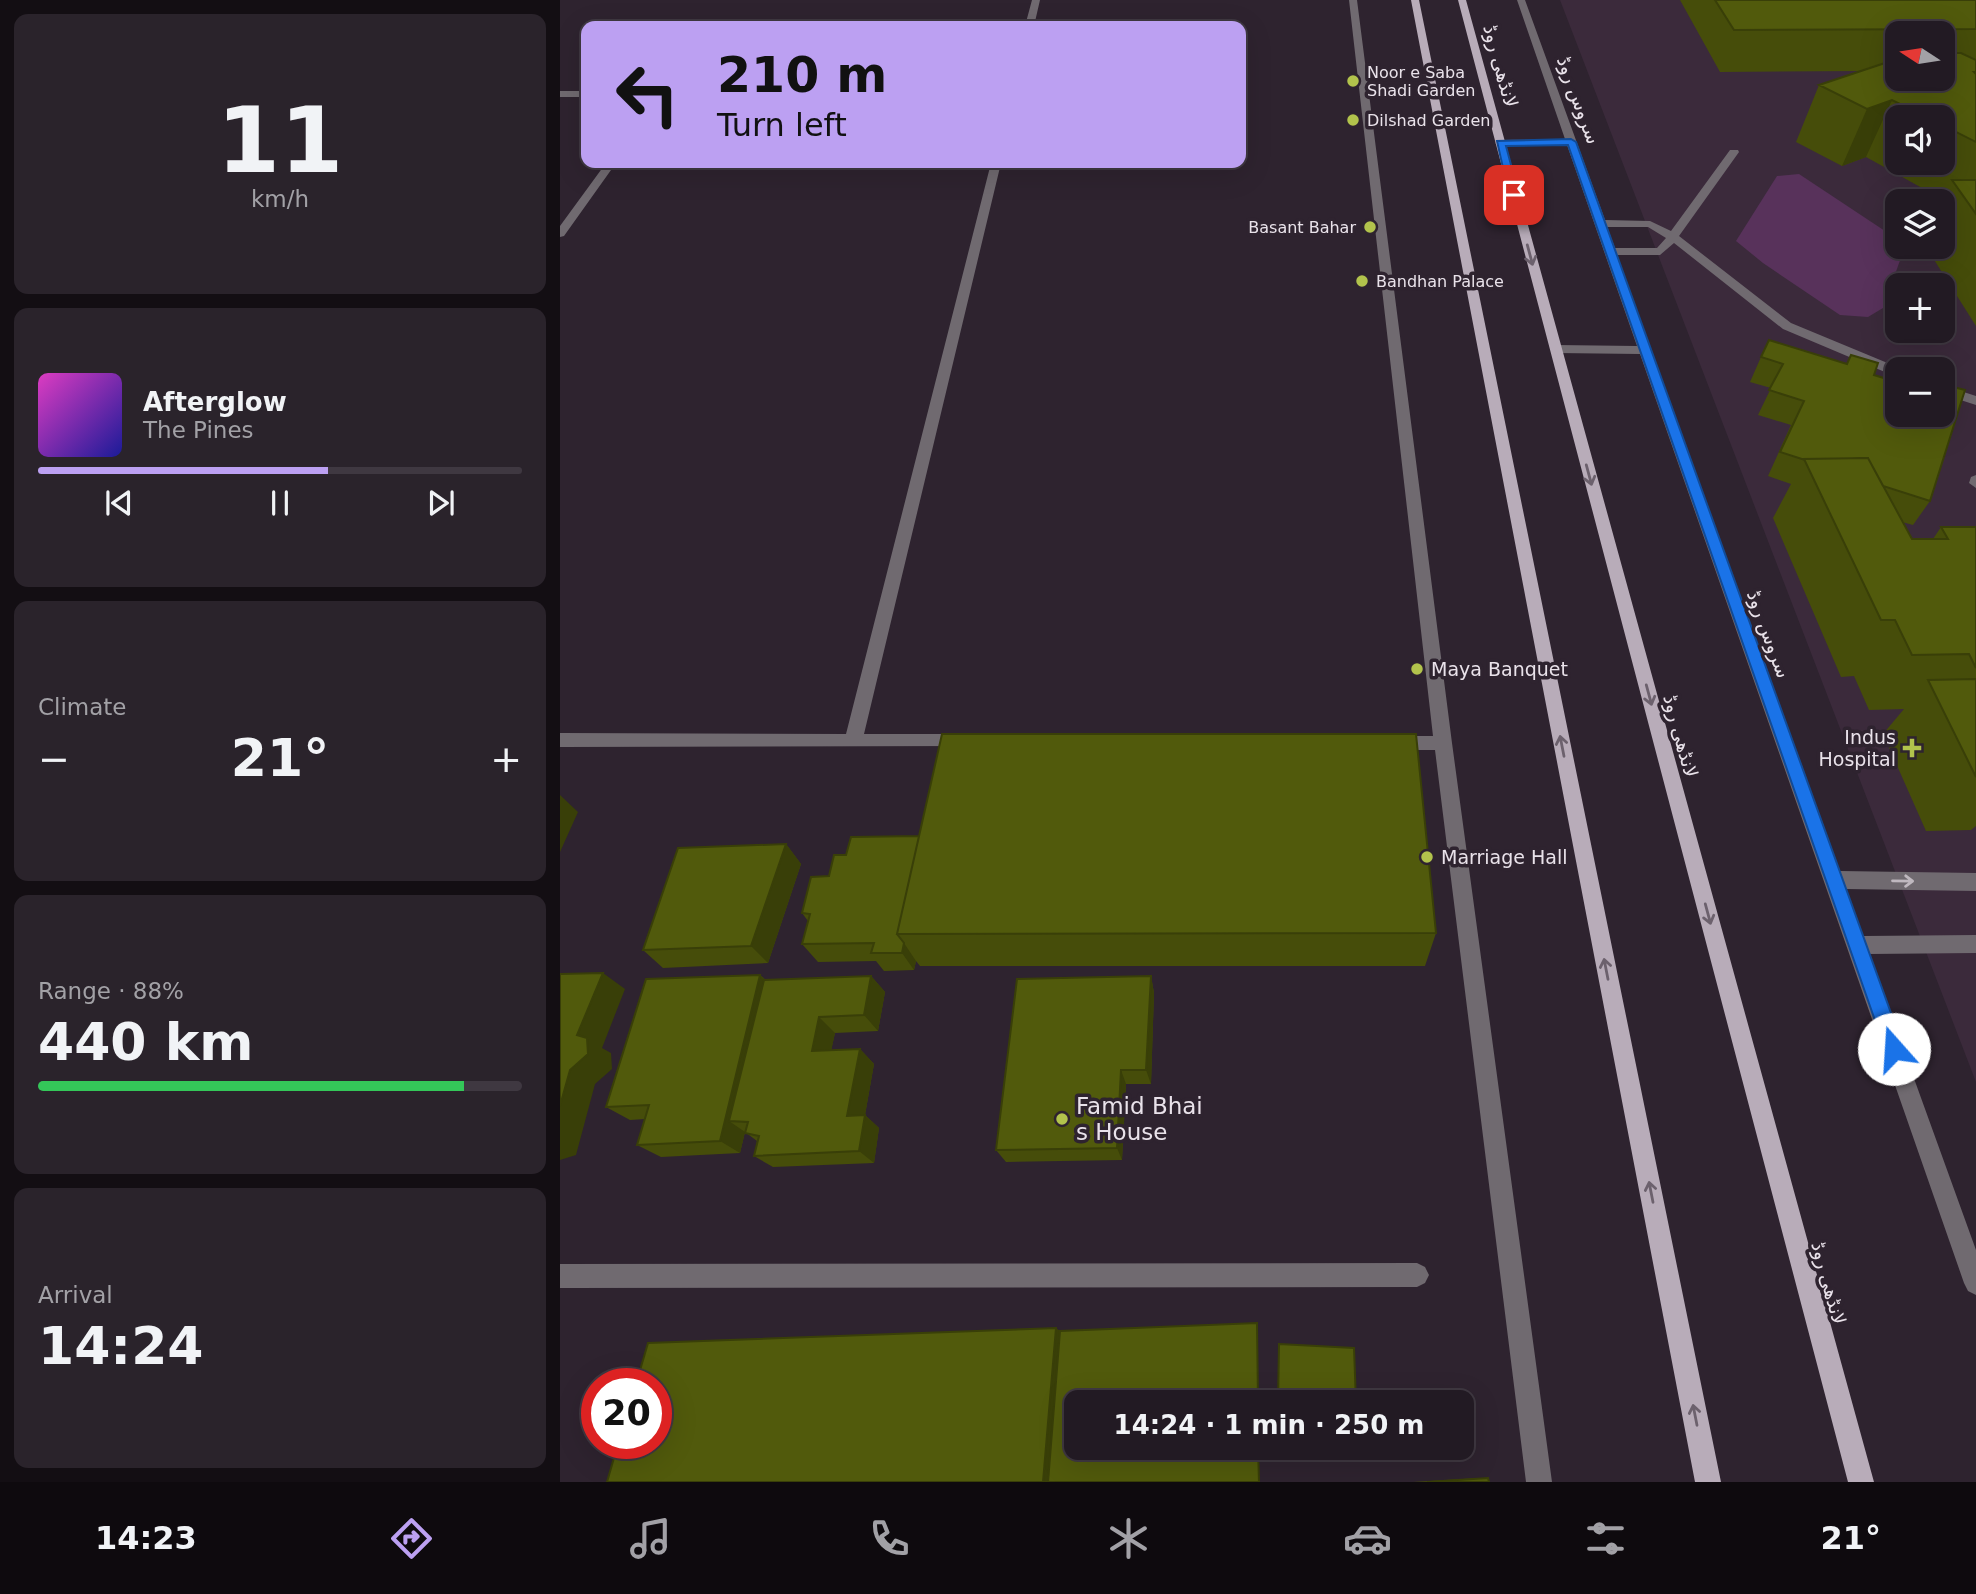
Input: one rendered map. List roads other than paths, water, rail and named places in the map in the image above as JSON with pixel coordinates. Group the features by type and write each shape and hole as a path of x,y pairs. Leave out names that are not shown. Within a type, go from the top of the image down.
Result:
{"main road":[{"path":"1415,0 1708,1482"},
{"name":"لانڈھی روڈ","path":"1462,0 1861,1482"}],"street":[{"path":"1030,21 1036,0"},
{"path":"1353,0 1443,743 1539,1482"},
{"name":"سروس روڈ","path":"1521,0 1976,1283"},
{"path":"560,94 581,94"},
{"path":"1500,143 1571,142"},
{"path":"1611,252 1660,251 1734,152"},
{"path":"560,234 607,168"},
{"path":"853,741 995,168"},
{"path":"1601,223 1650,224 1673,237 1787,326 1885,367"},
{"path":"1556,349 1646,350"},
{"path":"1955,394 1976,401"},
{"path":"560,740 976,741"},
{"path":"1374,743 1443,743"},
{"path":"1835,880 1976,882"},
{"path":"1858,945 1976,944"},
{"path":"560,1276 1417,1275"}],"place":[{"name":"Noor e Saba Shadi Garden","path":"1353,81"},
{"name":"Dilshad Garden","path":"1353,120"},
{"name":"Basant Bahar","path":"1370,227"},
{"name":"Bandhan Palace","path":"1362,281"},
{"name":"Maya Banquet","path":"1417,669"},
{"name":"Indus Hospital","path":"1912,748"},
{"name":"Marriage Hall","path":"1427,857"},
{"name":"Famid Bhai s House","path":"1062,1119"}]}
